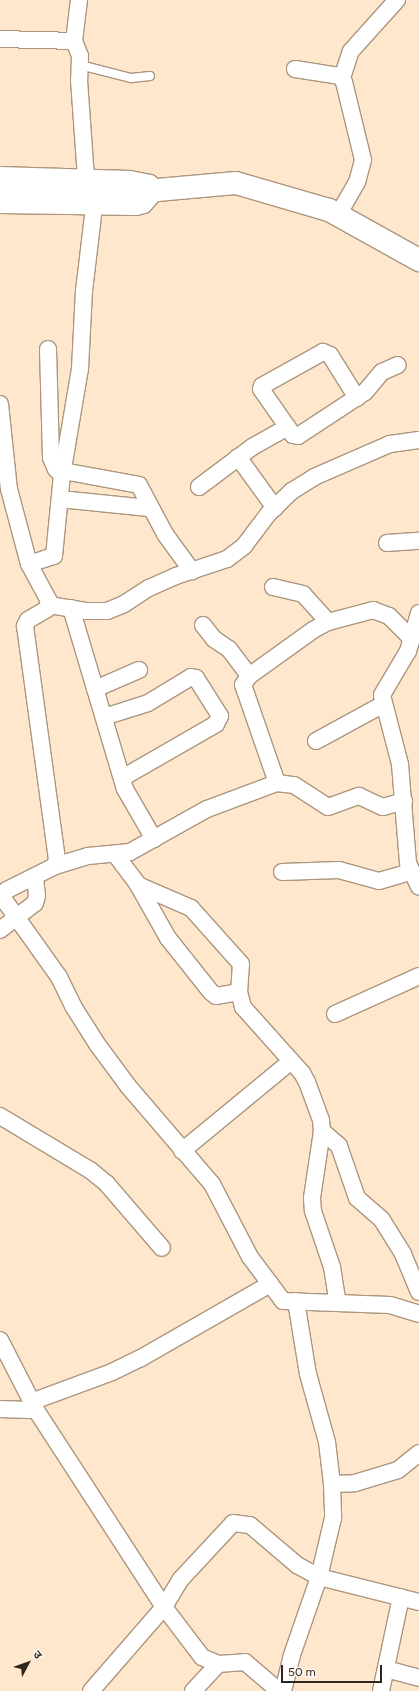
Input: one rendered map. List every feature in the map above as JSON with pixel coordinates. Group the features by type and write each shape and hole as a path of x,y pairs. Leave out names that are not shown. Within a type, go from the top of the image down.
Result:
{"street":[{"path":"79,0 74,41 80,56 86,178"},
{"path":"338,215 358,182 362,160 342,78 351,51 397,0"},
{"path":"0,39 74,41"},
{"path":"295,69 342,78"},
{"path":"0,175 142,180 150,183 144,205 94,207 0,205"},
{"path":"0,189 76,193 147,190 236,183 338,215 418,257"},
{"path":"29,564 54,556 63,473 80,369 84,291 94,207"},
{"path":"48,349 51,458 56,469 63,473 134,482 139,485 149,508 192,571"},
{"path":"357,398 330,355 327,353 320,353 262,388 293,435 298,436 357,398 370,388 382,372 398,365"},
{"path":"0,404 9,489 29,564 49,605"},
{"path":"199,487 238,457 288,427"},
{"path":"49,605 107,611 124,604 149,588 227,559 244,546 275,508 292,491 338,465 390,444 419,440"},
{"path":"238,457 275,508"},
{"path":"60,498 149,508"},
{"path":"387,543 419,541"},
{"path":"272,587 303,594 328,622"},
{"path":"49,605 46,609 28,620 25,626 57,859 55,866"},
{"path":"71,608 122,778 131,802 154,839"},
{"path":"277,783 243,685 249,676 290,645 328,622 373,610 381,611 412,640"},
{"path":"419,613 412,640 397,673 382,695 400,764 408,863 419,887"},
{"path":"203,625 214,639 229,649 249,676"},
{"path":"95,688 139,670"},
{"path":"104,717 154,700 191,676 196,678 220,716 216,724 122,778"},
{"path":"316,741 384,704"},
{"path":"404,801 383,807 359,796 328,807 294,784 277,783 207,809 130,852 88,856 55,866 1,895 18,916 60,977 72,1006 97,1044 182,1151 212,1184 250,1257 284,1301 390,1305 419,1314"},
{"path":"115,854 138,885 168,938 211,992 216,996 239,992"},
{"path":"282,872 339,870 379,881 411,872"},
{"path":"0,930 34,903 37,896 35,876"},
{"path":"138,885 180,902 199,916 241,964 239,992 243,1007 291,1061 307,1082 321,1120 322,1131 312,1204 332,1267 338,1303"},
{"path":"334,1014 419,976"},
{"path":"182,1151 291,1061"},
{"path":"0,1116 90,1170 107,1184 162,1248"},
{"path":"322,1131 343,1152 357,1198 382,1220 403,1254 419,1292"},
{"path":"0,1410 33,1406 136,1360 270,1284"},
{"path":"283,1691 292,1655 319,1577 333,1518 332,1484 326,1442 308,1374 296,1301"},
{"path":"0,1340 33,1406 164,1607 202,1657 218,1664 245,1662 279,1691"},
{"path":"332,1484 355,1483 398,1470 419,1453"},
{"path":"91,1691 164,1607 180,1579 233,1523 250,1525 296,1566 319,1577 419,1602"},
{"path":"381,1691 401,1597"},
{"path":"193,1691 218,1664"},
{"path":"386,1669 419,1678"}],"lane":[{"path":"80,65 131,78 150,76"}]}
